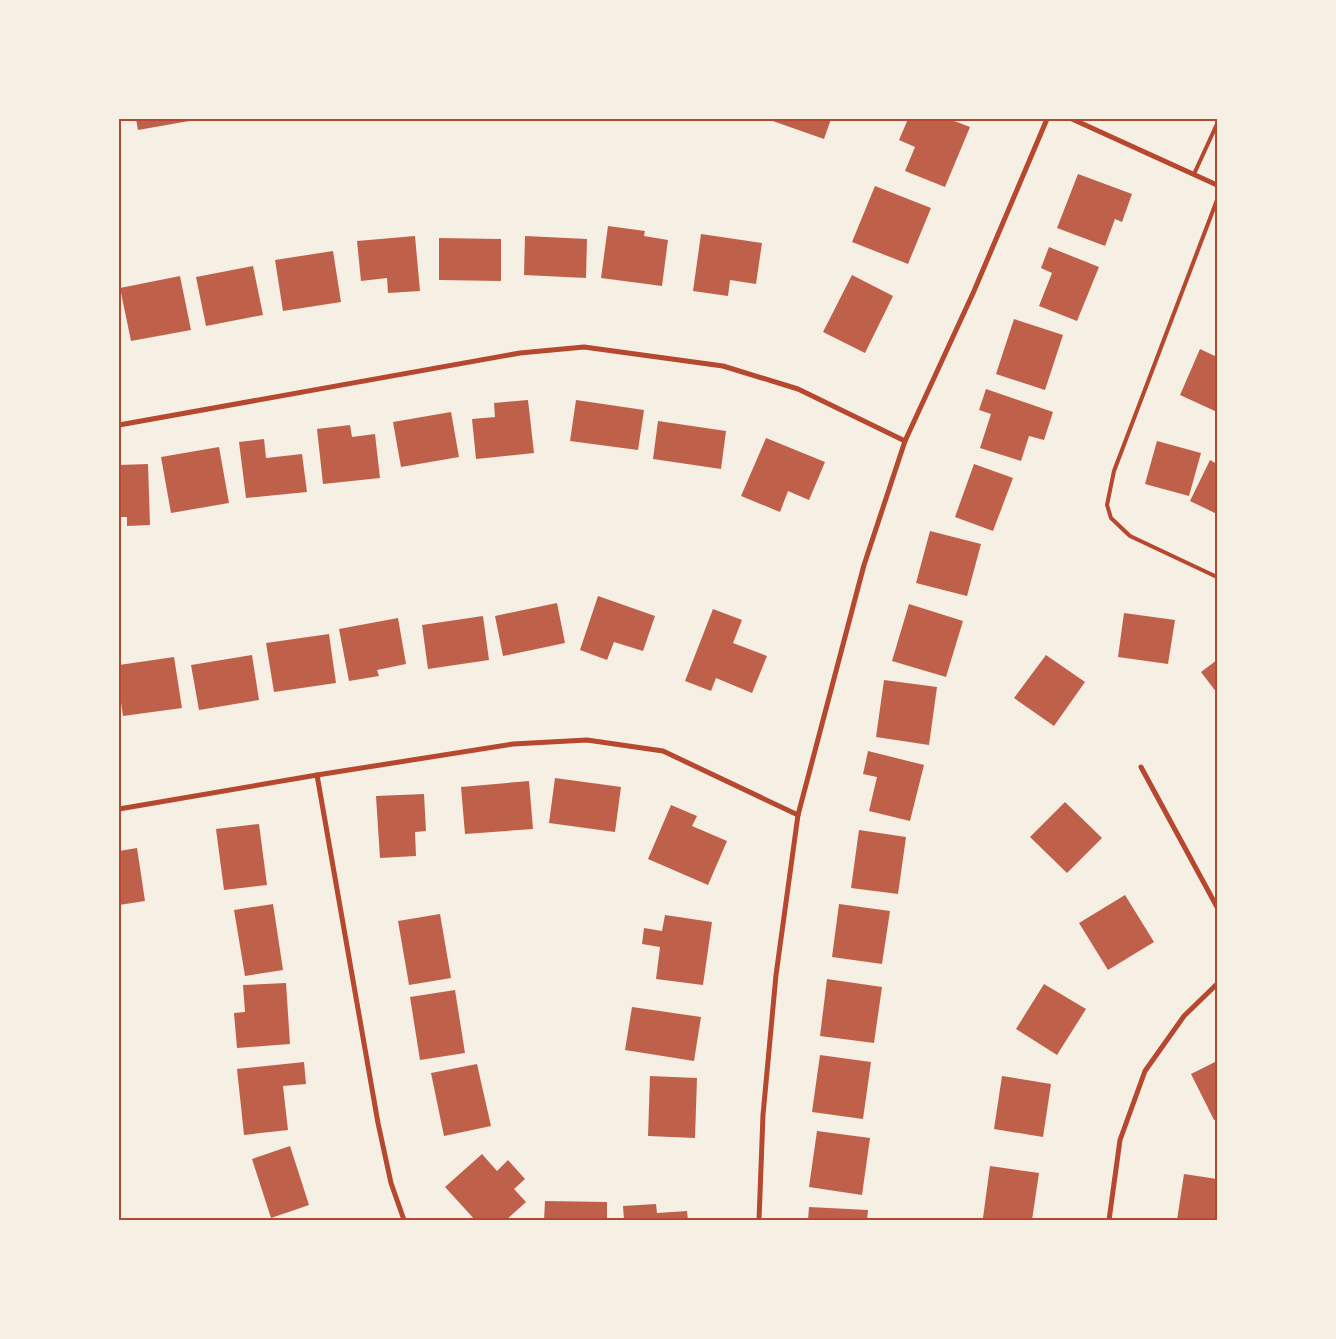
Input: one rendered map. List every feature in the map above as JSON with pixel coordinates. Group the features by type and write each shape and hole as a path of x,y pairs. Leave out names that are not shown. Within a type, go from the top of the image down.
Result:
{"street":[{"path":"759,1220 763,1115 776,975 798,815 864,564 904,441 974,292 1047,119"},
{"path":"1072,119 1217,185"},
{"path":"119,425 520,353 584,346 723,366 798,389 904,441"},
{"path":"119,809 513,744 587,740 663,750 798,815"},
{"path":"1141,767 1217,907"},
{"path":"317,775 378,1123 391,1183 404,1220"},
{"path":"1109,1220 1120,1140 1145,1071 1184,1016 1217,984"}],"lane":[{"path":"1194,174 1217,124"},
{"path":"1217,200 1114,471 1107,505 1111,518 1130,536 1217,577"}],"building":[{"path":"136,119 195,119 195,120 138,130"},
{"path":"767,119 831,119 824,139"},
{"path":"908,119 949,119 970,127 945,187 905,171 915,147 899,140"},
{"path":"1078,174 1132,194 1122,222 1115,219 1105,246 1057,228"},
{"path":"875,186 931,208 908,264 852,242"},
{"path":"608,226 645,231 644,236 668,240 662,286 601,278"},
{"path":"701,234 762,243 756,284 730,280 728,296 693,291"},
{"path":"415,236 420,291 388,293 387,278 361,281 357,241"},
{"path":"525,236 587,239 586,278 524,275"},
{"path":"439,238 501,239 501,281 439,280"},
{"path":"1049,247 1099,267 1077,321 1039,306 1052,273 1041,268"},
{"path":"333,251 341,302 283,311 275,260"},
{"path":"253,266 263,315 206,326 196,277"},
{"path":"852,275 893,296 865,353 823,332"},
{"path":"180,276 191,330 131,341 120,288"},
{"path":"1014,319 1063,335 1045,390 996,374"},
{"path":"1200,349 1217,357 1217,412 1180,395"},
{"path":"986,389 1053,412 1044,440 1029,436 1021,461 980,448 991,414 979,410"},
{"path":"528,400 534,453 476,459 472,419 495,417 494,403"},
{"path":"576,400 644,410 638,450 570,441"},
{"path":"451,412 459,457 401,467 393,422"},
{"path":"658,421 726,431 721,469 653,459"},
{"path":"350,425 352,437 375,434 380,478 323,484 317,429"},
{"path":"766,438 825,462 809,500 788,491 780,512 741,496"},
{"path":"264,439 266,458 302,454 307,492 246,498 239,442"},
{"path":"1157,441 1201,453 1189,496 1145,484"},
{"path":"219,447 229,503 171,513 161,457"},
{"path":"1210,460 1217,464 1217,514 1190,501"},
{"path":"148,464 150,525 127,526 127,517 119,517 119,465"},
{"path":"974,464 1013,478 993,531 955,517"},
{"path":"930,531 981,544 967,596 916,583"},
{"path":"598,596 655,616 643,651 614,642 607,660 580,650"},
{"path":"557,603 565,643 503,656 495,616"},
{"path":"909,604 963,621 946,677 892,661"},
{"path":"713,609 742,620 733,643 767,656 752,693 716,678 711,691 685,681"},
{"path":"1124,613 1175,620 1168,664 1118,657"},
{"path":"483,616 489,660 428,669 422,625"},
{"path":"398,618 406,664 377,670 379,676 349,681 339,629"},
{"path":"329,634 336,683 274,692 266,643"},
{"path":"252,655 259,700 199,710 191,665"},
{"path":"1046,655 1085,682 1054,726 1014,698"},
{"path":"174,657 182,708 123,716 119,689 119,665"},
{"path":"1217,660 1217,693 1201,672"},
{"path":"884,680 937,687 929,745 876,737"},
{"path":"868,751 924,765 910,821 869,811 877,777 863,774"},
{"path":"555,778 621,787 615,832 549,823"},
{"path":"529,781 533,829 465,834 461,787"},
{"path":"424,794 426,831 415,832 416,856 380,858 376,796"},
{"path":"1065,802 1102,838 1067,873 1030,837"},
{"path":"671,805 697,816 692,826 727,841 708,885 648,859"},
{"path":"259,824 267,885 224,890 216,829"},
{"path":"859,830 906,837 898,894 851,888"},
{"path":"137,848 145,901 119,905 119,851"},
{"path":"1125,895 1154,942 1108,970 1079,923"},
{"path":"273,904 283,970 245,976 234,910"},
{"path":"839,904 890,911 882,964 832,957"},
{"path":"440,914 451,978 409,985 398,921"},
{"path":"665,915 712,922 703,985 656,979 660,947 642,944 644,928 662,931"},
{"path":"827,979 882,987 874,1043 820,1036"},
{"path":"286,983 290,1044 237,1048 234,1013 245,1012 243,985"},
{"path":"1044,984 1086,1009 1057,1055 1016,1029"},
{"path":"455,990 465,1053 420,1060 410,997"},
{"path":"632,1007 701,1017 694,1061 625,1050"},
{"path":"820,1055 871,1062 863,1119 812,1112"},
{"path":"1217,1061 1217,1119 1214,1120 1191,1074"},
{"path":"304,1062 306,1084 283,1086 288,1130 244,1135 237,1069"},
{"path":"477,1064 491,1126 444,1136 431,1073"},
{"path":"650,1076 697,1078 695,1138 648,1136"},
{"path":"1002,1076 1051,1084 1043,1137 994,1129"},
{"path":"817,1131 870,1138 862,1195 809,1187"},
{"path":"290,1146 309,1205 271,1218 252,1159"},
{"path":"482,1154 497,1171 508,1160 525,1179 514,1189 526,1202 506,1220 475,1220 445,1187"},
{"path":"990,1166 1039,1173 1032,1220 983,1218"},
{"path":"1184,1174 1217,1179 1217,1220 1177,1220"},
{"path":"545,1201 607,1202 607,1220 544,1220"},
{"path":"656,1204 657,1213 687,1211 688,1220 624,1220 623,1206"},
{"path":"809,1207 868,1210 867,1220 808,1220"}]}
